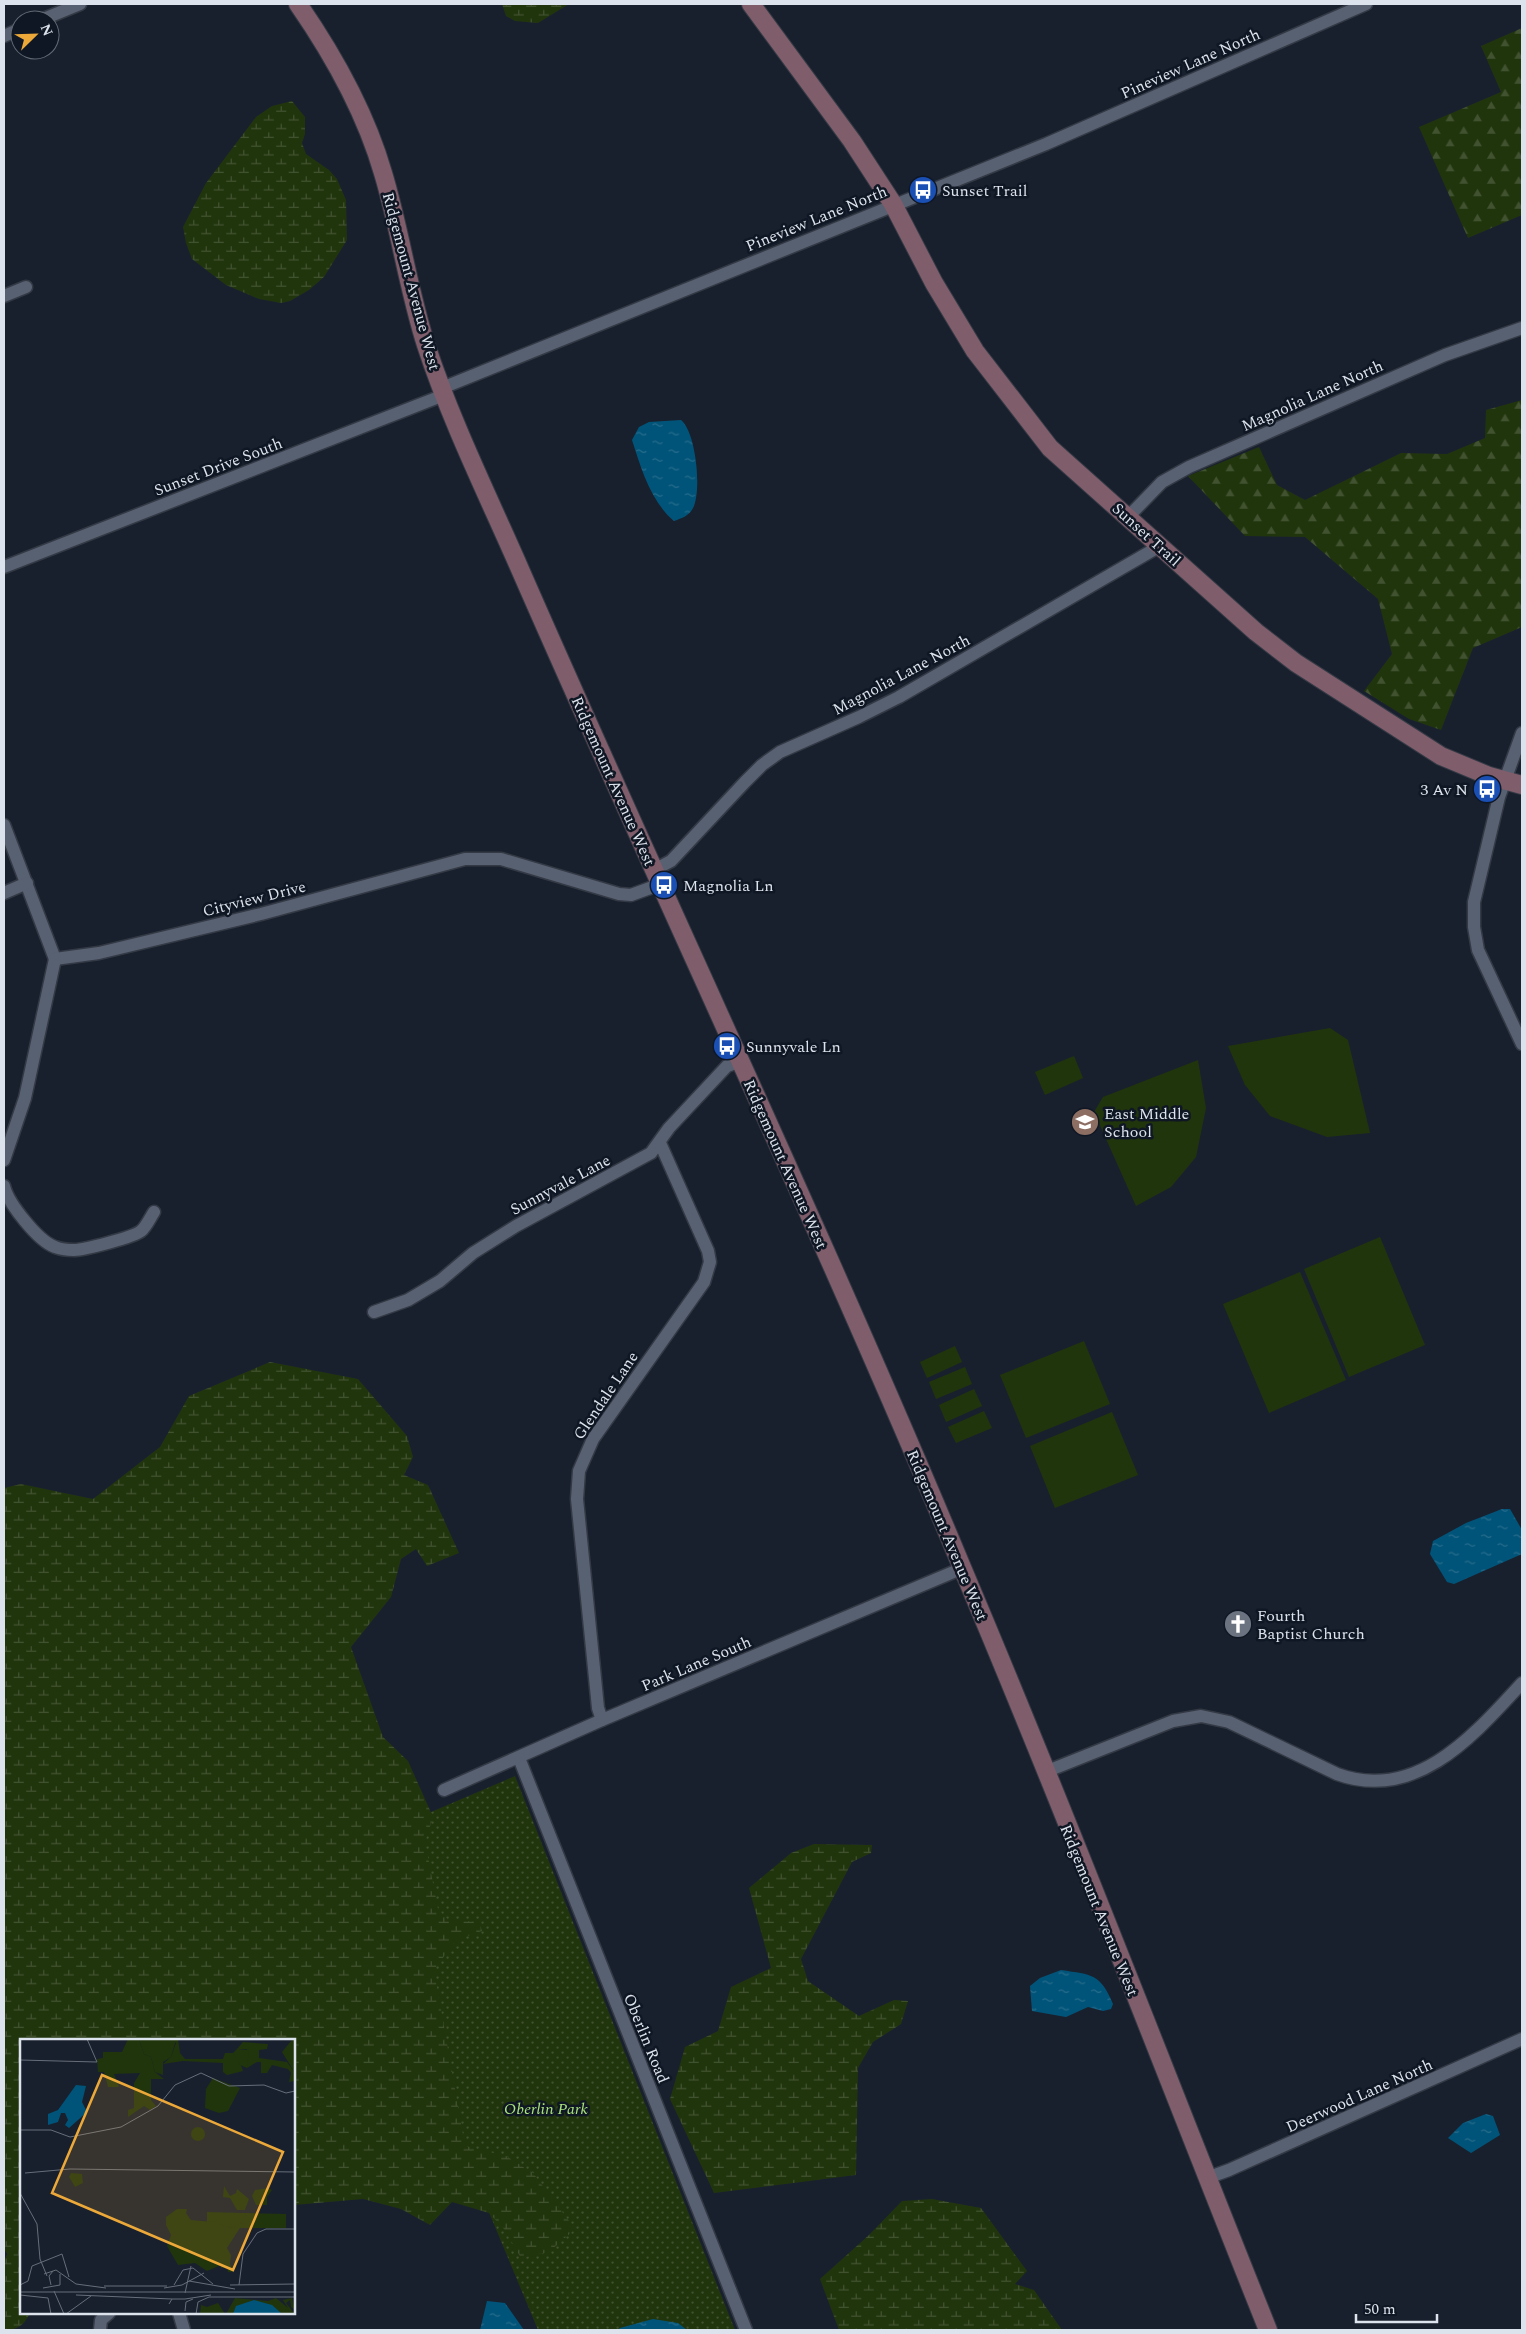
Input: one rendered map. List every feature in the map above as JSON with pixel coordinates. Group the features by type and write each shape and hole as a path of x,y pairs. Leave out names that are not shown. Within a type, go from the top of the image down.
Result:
{"street":[{"path":"60,12 80,4"},
{"name":"Ridgemount Avenue West","path":"298,4 332,56 352,92 382,169 425,342 443,391 558,656 741,1061 963,1568 1268,2330"},
{"name":"Sunset Trail","path":"751,4 852,141 893,204 934,283 975,351 1050,448 1256,632 1296,663 1441,756 1465,767 1522,785"},
{"name":"Pineview Lane North","path":"443,391 893,204 1046,144 1366,4"},
{"path":"4,296 26,287"},
{"name":"Magnolia Lane North","path":"1128,517 1162,482 1189,467 1445,355 1522,328"},
{"name":"Sunset Drive South","path":"4,567 443,391"},
{"name":"Magnolia Lane North","path":"657,877 745,782 762,765 780,752 899,697 1160,546"},
{"path":"1522,732 1492,824 1474,902 1474,926 1478,950 1522,1044"},
{"path":"4,825 55,959 25,1098 4,1160"},
{"name":"Cityview Drive","path":"55,959 99,953 261,914 465,859 501,859 619,894 631,895 657,877"},
{"path":"4,893 27,883"},
{"name":"Sunnyvale Lane","path":"374,1312 408,1300 440,1280 473,1253 516,1226 651,1153 669,1128 727,1066 741,1061"},
{"name":"Glendale Lane","path":"602,1720 598,1708 582,1563 577,1499 578,1471 593,1439 704,1282 710,1262 708,1251 660,1143"},
{"path":"4,1186 5,1192 38,1236 54,1247 73,1250 89,1248 141,1232 154,1212"},
{"name":"Park Lane South","path":"444,1790 602,1720 963,1568"},
{"path":"1045,1772 1174,1721 1201,1716 1229,1722 1354,1781 1372,1783 1396,1780 1443,1758 1467,1742 1522,1683"},
{"name":"Oberlin Road","path":"519,1758 746,2330"},
{"name":"Deerwood Lane North","path":"1207,2178 1229,2170 1522,2039"},
{"path":"100,2330 101,2320 108,2314"},
{"path":"179,2314 184,2330"}],"green space":[{"path":"502,4 569,4 538,23 515,21 506,16"},
{"path":"1522,28 1522,215 1468,238 1419,127 1501,92 1481,46"},
{"path":"292,101 305,117 305,134 302,143 306,154 329,170 337,179 346,200 347,240 324,277 309,290 290,301 281,303 259,299 226,285 192,259 183,227 206,183 256,117 272,106"},
{"path":"1522,400 1522,627 1473,648 1441,730 1409,719 1364,691 1392,654 1378,599 1305,537 1245,536 1188,476 1259,447 1277,485 1305,500 1401,453 1447,454 1485,438 1486,410"},
{"path":"1330,1028 1348,1040 1370,1133 1327,1137 1270,1116 1245,1085 1228,1046"},
{"path":"1074,1056 1083,1078 1045,1095 1035,1072"},
{"path":"1198,1060 1206,1108 1196,1157 1171,1187 1136,1206 1094,1112 1103,1097"},
{"path":"1380,1237 1425,1345 1349,1377 1304,1269"},
{"path":"1300,1272 1346,1380 1269,1413 1223,1304"},
{"path":"1084,1341 1110,1404 1026,1438 1000,1375"},
{"path":"955,1346 962,1362 927,1378 920,1362"},
{"path":"270,1362 358,1379 407,1436 413,1457 404,1475 428,1485 459,1553 427,1566 416,1549 401,1559 391,1597 351,1647 383,1737 408,1761 433,1817 425,1842 438,1909 448,1920 479,1922 482,1931 456,1940 434,1970 465,2146 506,2156 533,2173 575,2229 549,2252 521,2258 504,2229 489,2213 452,2202 430,2225 401,2209 363,2199 295,2205 295,2039 20,2039 20,2314 29,2314 20,2326 4,2330 4,2261 7,2254 4,2249 4,1488 21,1484 93,1499 160,1447 189,1396"},
{"path":"965,1367 972,1384 936,1399 929,1382"},
{"path":"974,1389 982,1406 946,1422 939,1405"},
{"path":"984,1411 992,1428 956,1443 948,1427"},
{"path":"1112,1412 1138,1475 1055,1508 1030,1446"},
{"name":"Oberlin Park","path":"515,1776 735,2330 538,2330 453,2126 403,1824"},
{"path":"814,1844 872,1845 871,1853 852,1862 801,1959 808,1981 859,2016 894,2000 908,2001 901,2024 873,2042 858,2068 856,2175 714,2193 670,2099 685,2047 718,2031 731,1987 771,1968 749,1888 791,1853"},
{"path":"932,2199 981,2208 1027,2271 1015,2284 1034,2290 1062,2330 839,2330 820,2279 869,2235 902,2201"}],"water":[{"path":"681,420 686,427 694,449 697,489 696,500 691,511 674,521 653,494 643,473 632,440 639,427 649,422"},
{"path":"1502,1509 1510,1509 1522,1530 1522,1554 1454,1584 1447,1582 1430,1554 1433,1541 1466,1523"},
{"path":"1061,1970 1094,1977 1104,1986 1113,2004 1111,2009 1103,2011 1088,2007 1066,2017 1032,2011 1030,1986 1040,1978"},
{"path":"1486,2114 1493,2116 1500,2135 1471,2153 1448,2138 1463,2123"},
{"path":"487,2301 505,2303 524,2330 480,2330"},
{"path":"653,2319 678,2323 687,2330 618,2330 620,2328"}],"place":[{"name":"Sunset Trail","path":"923,190"},
{"name":"3 Av N","path":"1487,789"},
{"name":"Magnolia Ln","path":"664,885"},
{"name":"Sunnyvale Ln","path":"727,1046"},
{"name":"East Middle School","path":"1085,1122"},
{"name":"Fourth Baptist Church","path":"1238,1624"}]}
